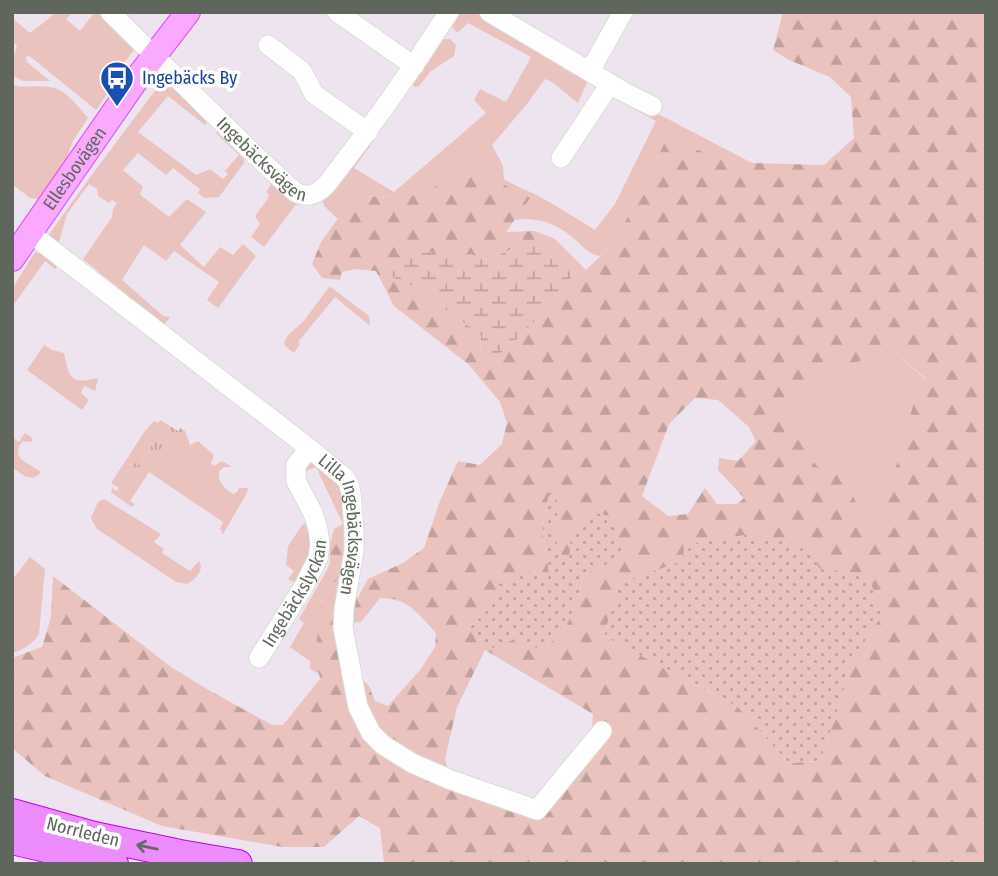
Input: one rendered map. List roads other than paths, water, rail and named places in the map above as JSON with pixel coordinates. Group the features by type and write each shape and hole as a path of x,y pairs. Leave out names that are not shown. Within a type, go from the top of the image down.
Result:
{"highway":[{"name":"Norrleden","path":"12,813 94,836 238,864"},
{"name":"Norrleden","path":"12,841 114,864"}],"main road":[{"name":"Ellesbovägen","path":"12,259 141,73 188,12"}],"street":[{"path":"110,12 156,55"},
{"path":"337,12 414,66"},
{"name":"Ingebäcksvägen","path":"156,55 255,155 295,191 309,196 321,190 368,132 449,12"},
{"path":"489,12 652,106"},
{"path":"590,71 622,12"},
{"path":"268,45 302,71 314,94 368,132"},
{"path":"561,158 610,84"},
{"name":"Lilla Ingebäcksvägen","path":"30,233 309,448 348,482 351,492 354,551 343,628 358,707 371,733 383,745 412,763 450,780 537,810 602,731"},
{"name":"Ingebäckslyckan","path":"259,658 318,558 318,529 313,513 296,481 296,465 309,448"}],"place":[{"name":"Ingebäcks By","path":"117,108"}]}
